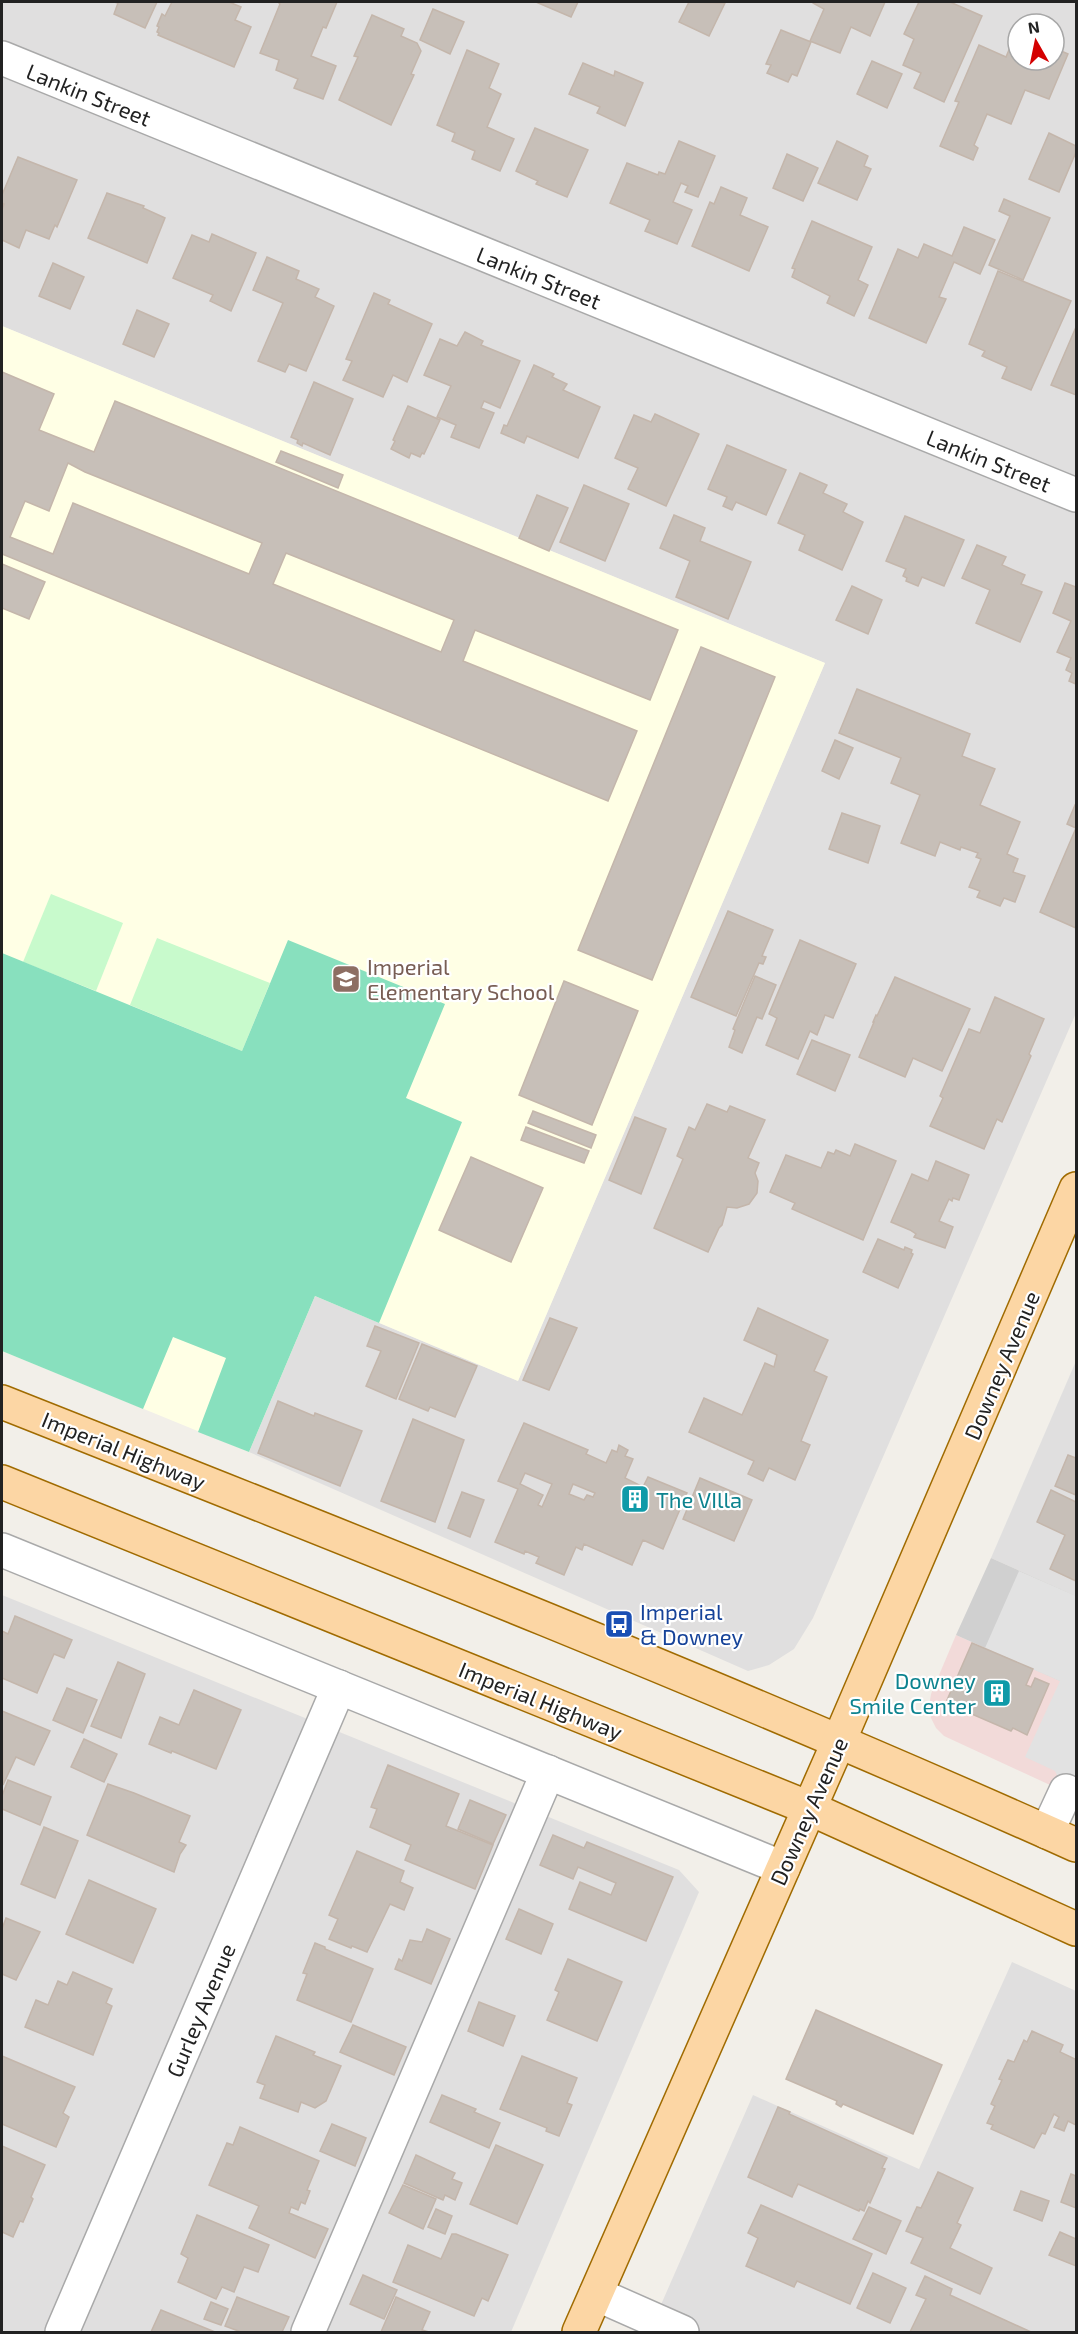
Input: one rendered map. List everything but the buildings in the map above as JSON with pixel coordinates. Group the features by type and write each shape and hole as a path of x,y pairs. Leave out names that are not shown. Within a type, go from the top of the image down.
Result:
{"main road":[{"name":"Downey Avenue","path":"579,2332 839,1741 1077,1189"},
{"name":"Imperial Highway","path":"2,1402 254,1502 839,1741 1077,1845"},
{"name":"Imperial Highway","path":"2,1482 809,1808 1077,1929"}],"street":[{"name":"Lankin Street","path":"2,58 1077,495"},
{"path":"2,1550 783,1868"},
{"name":"Gurley Avenue","path":"62,2332 339,1687"},
{"path":"308,2332 548,1772"},
{"path":"1047,1832 1066,1791"},
{"path":"596,2294 682,2332"}],"shaded area":[{"path":"2,2 1076,2 1076,1013 813,1618 794,1649 769,1665 748,1671 249,1452 315,1296 518,1381 825,663 2,326"},
{"name":"Imperial Elementary School","path":"2,326 825,663 518,1381 315,1296 249,1452 2,1351"},
{"path":"1076,1361 1076,1596 991,1558"},
{"path":"991,1558 1076,1596 1076,1688 956,1635"},
{"path":"1019,1571 1076,1596 1076,1797 1051,1785 1057,1775 1055,1771 1025,1757 1060,1681 985,1648"},
{"path":"2,1595 679,1870 699,1892 511,2332 2,2332"},
{"path":"956,1635 1076,1688 1076,1797 944,1736 936,1728 929,1706 931,1694"},
{"path":"1012,1962 1076,1991 1076,2332 649,2332 753,2095 919,2169"}],"green space":[{"path":"51,894 123,923 96,991 23,962"},
{"path":"157,938 270,983 242,1051 130,1005"},
{"path":"288,940 445,1004 406,1098 462,1122 379,1323 315,1296 249,1452 198,1432 226,1358 173,1337 143,1409 2,1351 2,953 242,1051"}],"place":[{"name":"Imperial Elementary School","path":"346,979"},
{"name":"The VIlla","path":"635,1499"},
{"name":"Imperial & Downey","path":"619,1624"},
{"name":"Downey Smile Center","path":"997,1693"}]}
